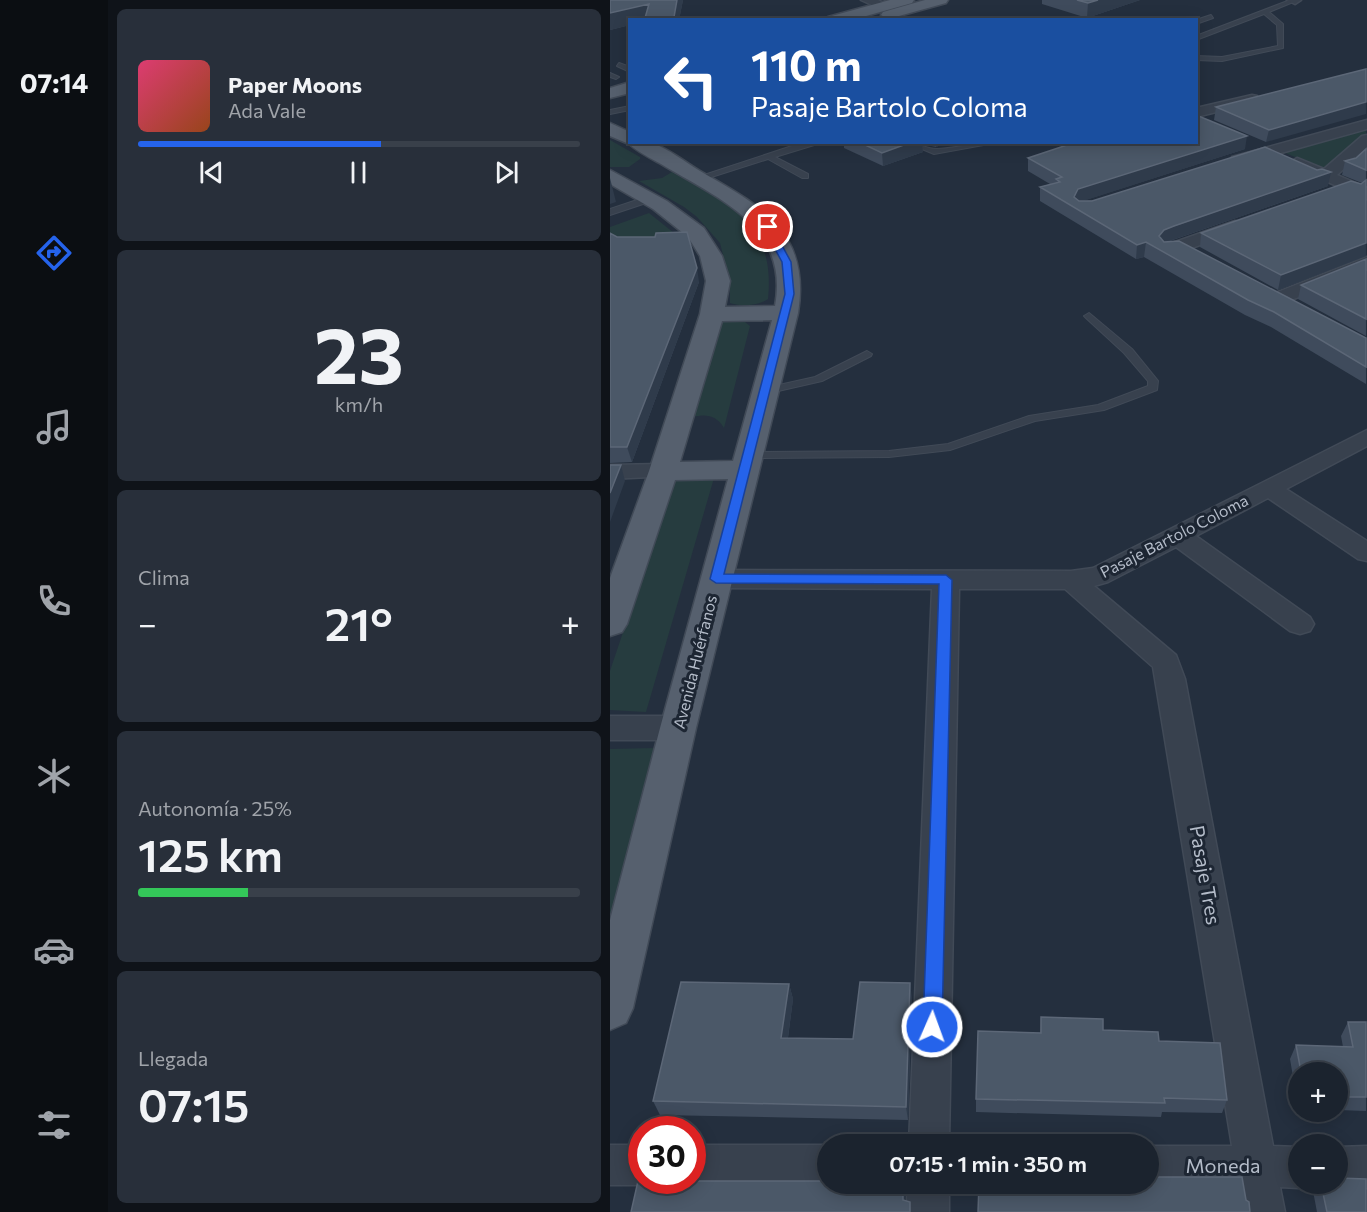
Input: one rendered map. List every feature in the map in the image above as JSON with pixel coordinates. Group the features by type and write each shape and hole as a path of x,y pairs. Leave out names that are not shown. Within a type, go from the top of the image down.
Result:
{"main road":[{"path":"840,18 907,0"},
{"path":"876,18 941,0"},
{"name":"Avenida Huérfanos","path":"610,129 628,138"},
{"name":"Avenida Huérfanos","path":"610,1008 678,728 786,313 789,294 787,262 768,227 746,206 699,178 651,165 637,144"},
{"path":"610,175 651,165"},
{"path":"610,175 649,199 696,233 711,256 718,281 712,314 663,471 610,624"},
{"path":"712,314 786,313"},
{"path":"663,471 746,463"}],"street":[{"path":"867,0 883,6"},
{"path":"1200,119 1264,96"},
{"path":"1224,164 1366,124"},
{"path":"1327,185 1366,139"},
{"path":"1247,142 1327,185 1350,186 1366,194"},
{"path":"1199,256 1172,249 1254,220"},
{"path":"1277,299 1366,262"},
{"path":"1257,288 1297,309"},
{"name":"Pasaje Bartolo Coloma","path":"716,579 1071,580 1099,576 1363,442"},
{"path":"610,472 663,471"},
{"path":"1269,488 1366,553"},
{"path":"1177,536 1300,624"},
{"path":"929,1134 946,580"},
{"name":"Pasaje Tres","path":"1071,580 1166,662 1171,679 1264,1212"},
{"path":"610,728 678,728"},
{"path":"610,1165 628,1166"},
{"path":"706,1166 817,1166"},
{"name":"Moneda","path":"1159,1166 1288,1167"},
{"path":"1348,1167 1366,1167"},
{"path":"928,1194 928,1212"}],"lane":[{"path":"1198,37 1266,13 1294,0"},
{"path":"1198,58 1222,59 1282,47 1280,24 1266,13"},
{"path":"1198,21 1211,17"},
{"path":"610,111 628,108"},
{"path":"699,178 813,144"},
{"path":"914,144 934,152 984,144"},
{"path":"768,156 805,176"},
{"path":"610,212 649,199"},
{"path":"746,463 889,454 950,447 1033,418 1100,408 1153,388 1153,381 1128,351 1089,316"},
{"path":"765,391 818,379 867,354"}],"green space":[{"path":"1366,129 1366,134 1325,170 1281,151"},
{"path":"610,140 640,159 629,167 610,167"},
{"path":"672,172 729,206 756,234 764,251 768,273 768,299 750,305 730,303 730,282 720,243 697,217 684,207 639,181 662,178"},
{"path":"649,213 689,245 610,249 610,227"},
{"path":"727,320 745,322 750,326 724,428 718,420 710,416 693,417 717,322"},
{"path":"675,477 714,478 646,712 610,710 610,671"},
{"path":"655,748 610,942 610,749"}],"building":[{"path":"610,0 677,0 674,17 645,18 649,4 610,13"},
{"path":"1077,0 1098,0 1088,3"},
{"path":"1366,69 1366,102 1269,130 1216,107"},
{"path":"1198,116 1247,136 1078,189 1074,197 1079,201 1092,201 1265,147 1317,170 1331,172 1174,226 1164,230 1159,236 1164,242 1179,241 1366,338 1366,367 1274,312 1248,300 1146,242 1137,245 1040,187 1060,182 1056,179 1062,177 1028,158 1070,144 1198,144"},
{"path":"863,144 907,144 882,153"},
{"path":"1366,149 1366,170 1345,161 1356,158"},
{"path":"1366,180 1366,243 1281,275 1201,233 1351,181 1361,184"},
{"path":"687,232 697,268 627,447 610,447 610,233 617,237 655,237 656,233"},
{"path":"1366,259 1366,319 1301,285"},
{"path":"610,465 621,465 610,493"},
{"path":"681,982 789,984 781,1038 853,1039 860,982 910,983 906,1107 653,1101"},
{"path":"1041,1017 1103,1019 1103,1030 1158,1032 1159,1041 1220,1043 1227,1100 1164,1098 1165,1103 976,1099 978,1031 1041,1033"},
{"path":"1348,1022 1366,1022 1366,1097 1348,1097 1348,1062 1299,1062 1296,1045 1353,1047"},
{"path":"1159,1177 1242,1177 1250,1212 978,1212 979,1194 1159,1194"},
{"path":"1348,1178 1366,1179 1366,1212 1327,1212 1323,1194 1348,1194"},
{"path":"706,1181 817,1181 817,1194 903,1194 903,1200 910,1202 910,1212 631,1212 635,1194 706,1194"}],"route":[{"path":"768,227 787,262 789,294 786,313 716,579 946,580 932,1027"}]}
